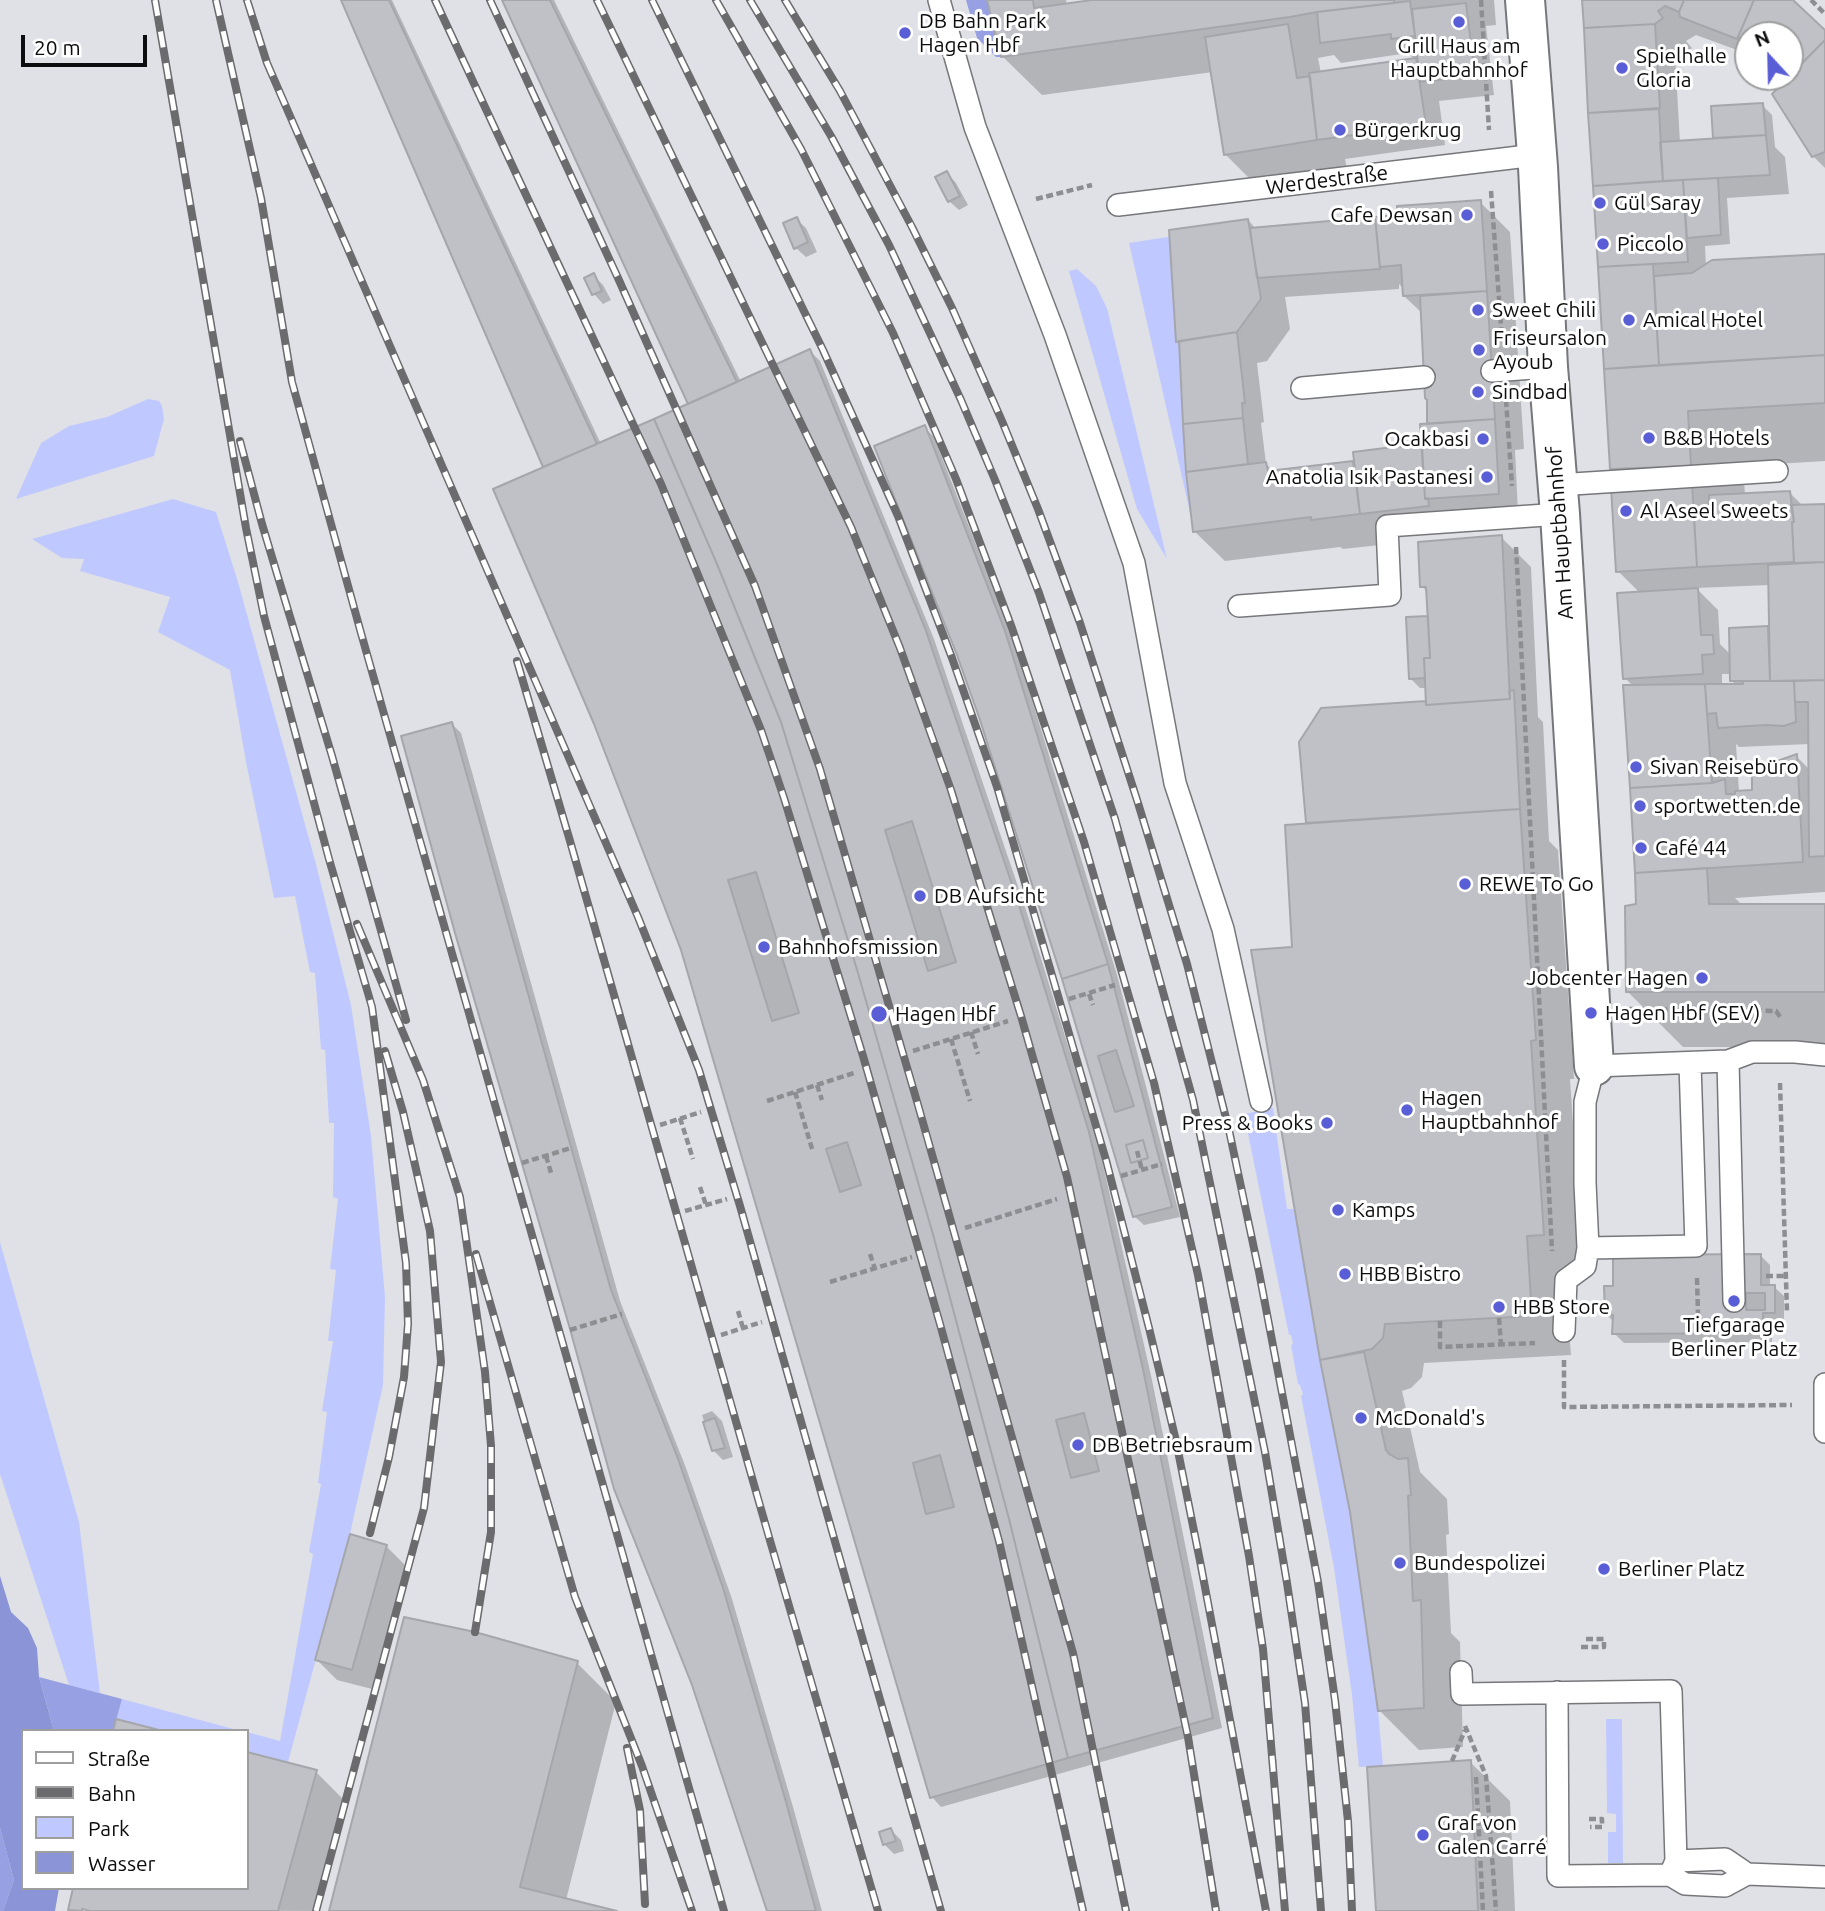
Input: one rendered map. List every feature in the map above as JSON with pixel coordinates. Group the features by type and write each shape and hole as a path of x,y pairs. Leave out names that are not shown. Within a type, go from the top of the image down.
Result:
{"street":[{"name":"Am Hauptbahnhof","path":"1525,0 1594,1066"}],"lane":[{"path":"939,0 975,127 1055,335 1134,563 1175,783 1223,929 1261,1101"},
{"name":"Werdestraße","path":"1118,205 1536,155"},
{"path":"1498,370 1548,367"},
{"path":"1302,388 1424,377"},
{"path":"1239,606 1390,596 1387,526 1514,517 1558,499 1777,471"},
{"path":"1564,1331 1566,1280 1585,1266 1588,1248 1585,1102 1594,1066 1728,1061 1752,1052 1825,1055"},
{"path":"1728,1061 1734,1301"},
{"path":"1588,1248 1696,1246 1690,1064"},
{"path":"1825,1384 1825,1432"},
{"path":"1461,1672 1462,1694 1671,1691 1673,1868 1685,1884 1725,1886 1747,1874 1825,1877"},
{"path":"1557,1692 1559,1876 1673,1868"}],"path":[{"path":"1481,0 1489,136"},
{"path":"1811,0 1825,14"},
{"path":"1491,183 1498,370 1514,517 1542,992 1552,1255 1566,1280"},
{"path":"1004,206 1095,184"},
{"path":"1069,999 1115,985"},
{"path":"1089,994 1093,1004"},
{"path":"1625,1009 1776,1011 1782,1019 1780,1053 1787,1313"},
{"path":"913,1051 1008,1021"},
{"path":"971,1032 978,1054"},
{"path":"951,1039 970,1101"},
{"path":"767,1101 857,1072"},
{"path":"817,1085 822,1100"},
{"path":"795,1092 813,1152"},
{"path":"660,1125 701,1112"},
{"path":"680,1118 693,1159"},
{"path":"522,1163 571,1148"},
{"path":"1137,1151 1142,1170"},
{"path":"546,1156 552,1176"},
{"path":"1121,1176 1162,1164"},
{"path":"700,1187 706,1205"},
{"path":"685,1211 727,1199"},
{"path":"965,1227 1057,1199"},
{"path":"1024,1200 1026,1208"},
{"path":"870,1254 874,1269"},
{"path":"830,1282 912,1257"},
{"path":"738,1311 744,1328"},
{"path":"570,1330 622,1314"},
{"path":"1499,1318 1501,1345"},
{"path":"1440,1321 1440,1347 1539,1343"},
{"path":"721,1335 762,1322"},
{"path":"1564,1355 1564,1407 1797,1405"},
{"path":"1581,1647 1604,1647 1604,1639 1585,1639"},
{"path":"1462,1694 1465,1730 1486,1776 1496,1911"},
{"path":"1452,1761 1465,1730"},
{"path":"1483,1911 1474,1777 1486,1776"},
{"path":"1580,1827 1602,1827 1602,1819 1584,1819"}],"green space":[{"path":"1174,236 1189,471 1194,530 1129,243"},
{"path":"1077,269 1096,286 1107,308 1167,559 1137,509 1069,271"},
{"path":"148,399 159,401 164,419 154,456 16,499 41,443 69,426 107,417"},
{"path":"173,499 216,512 316,864 351,1005 371,1136 385,1297 383,1385 350,1534 288,1762 248,1752 248,1732 280,1741 313,1554 309,1552 321,1484 318,1483 327,1412 322,1411 333,1341 328,1341 336,1270 330,1269 338,1199 333,1197 334,1123 329,1123 325,1050 321,1049 315,973 310,972 295,896 274,898 230,670 158,632 170,597 80,571 84,559 62,558 32,539"},
{"path":"1273,1108 1287,1209 1296,1209 1320,1360 1350,1512 1377,1699 1383,1766 1359,1767 1334,1568 1301,1396 1303,1394 1298,1384 1291,1345 1293,1344 1244,1114"},
{"path":"0,1242 79,1522 100,1693 69,1685 0,1474"},
{"path":"122,1699 234,1729 155,1729 116,1719"},
{"path":"1606,1719 1622,1719 1623,1863 1608,1863 1608,1832 1616,1832 1616,1814 1607,1813"}],"shaded area":[{"path":"966,0 987,0 1001,57 996,57 977,38"},
{"path":"39,1677 122,1699 114,1729 53,1729"},
{"path":"0,1828 14,1880 3,1911 0,1911"}],"water":[{"path":"0,1576 11,1612 28,1628 37,1648 39,1677 53,1729 21,1729 21,1890 59,1890 55,1911 3,1911 14,1880 0,1828"}],"building":[{"path":"341,0 389,0 597,444 543,467"},
{"path":"502,0 550,0 737,382 688,404"},
{"path":"987,0 1033,0 1034,8 1092,0 1394,0 1394,3 1001,57"},
{"path":"1582,0 1684,0 1679,12 1665,6 1658,11 1663,18 1655,24 1584,28"},
{"path":"1684,0 1754,0 1745,21 1734,21 1734,38 1680,17 1679,12"},
{"path":"1754,0 1793,0 1825,30 1825,40 1804,61 1804,21 1745,21"},
{"path":"1410,1 1415,36 1391,39 1391,34 1320,43 1317,12"},
{"path":"1466,3 1475,76 1420,82 1412,9"},
{"path":"1288,24 1297,78 1310,76 1317,140 1224,155 1205,37"},
{"name":"Spielhalle Gloria","path":"1655,24 1660,108 1588,113 1584,28"},
{"path":"1825,40 1825,152 1812,157 1772,94 1775,91 1804,91 1804,61"},
{"path":"1416,58 1426,125 1317,140 1309,73"},
{"path":"1763,103 1766,135 1713,138 1711,106"},
{"path":"1659,109 1663,181 1593,186 1588,113"},
{"path":"1766,135 1770,175 1663,181 1660,142"},
{"path":"947,171 960,196 948,202 935,177"},
{"path":"1718,178 1721,235 1687,238 1683,180"},
{"path":"1683,180 1688,262 1598,267 1593,186"},
{"path":"1481,200 1487,291 1403,296 1401,265 1380,267 1375,217 1397,215 1397,206"},
{"path":"797,217 808,242 794,249 783,223"},
{"path":"1375,217 1380,269 1257,278 1250,228"},
{"path":"1248,219 1261,299 1237,332 1176,342 1169,230"},
{"path":"1825,254 1825,355 1659,365 1654,276 1692,273 1712,260"},
{"name":"Amical Hotel","path":"1653,264 1659,365 1604,369 1598,267"},
{"path":"594,273 602,291 592,295 584,278"},
{"path":"1487,291 1495,419 1427,424 1420,296"},
{"path":"1237,332 1245,403 1242,403 1243,418 1183,424 1179,341"},
{"path":"810,349 925,628 1018,902 1089,1132 1143,1369 1213,1718 1068,1758 1009,1519 934,1238 858,973 781,722 654,419"},
{"name":"B&B Hotels","path":"1825,355 1825,403 1688,411 1691,466 1610,469 1604,369"},
{"path":"1243,418 1248,464 1186,472 1183,424"},
{"path":"654,419 781,722 858,973 934,1238 1009,1519 1068,1758 930,1798 681,950 594,724 493,489"},
{"path":"1495,419 1499,494 1425,499 1420,424"},
{"path":"925,425 1005,631 1108,964 1062,979 980,720 874,446"},
{"path":"1422,445 1425,499 1428,498 1429,506 1360,514 1353,452"},
{"path":"1353,461 1360,514 1311,520 1311,517 1193,532 1186,472 1266,462 1268,471"},
{"path":"1692,482 1697,567 1616,572 1611,487"},
{"path":"1790,491 1794,522 1794,562 1697,567 1694,518 1709,517 1709,495"},
{"path":"1825,504 1825,562 1794,563 1794,522 1791,505"},
{"path":"1502,535 1510,699 1426,705 1424,658 1430,658 1426,587 1420,587 1418,542"},
{"path":"1825,562 1825,680 1770,681 1768,565"},
{"path":"1698,588 1701,635 1713,635 1714,654 1702,655 1703,674 1623,679 1617,593"},
{"path":"1428,616 1430,658 1424,658 1425,678 1409,679 1406,617"},
{"path":"1768,626 1770,681 1730,681 1729,628"},
{"path":"1825,680 1825,856 1809,857 1808,702 1795,702 1794,681"},
{"path":"1743,681 1794,681 1796,722 1784,726 1718,728 1716,713 1707,714 1705,684 1743,684"},
{"path":"1705,684 1712,783 1630,788 1623,685"},
{"path":"1514,690 1520,809 1306,823 1299,742 1321,708 1510,699 1509,691"},
{"path":"452,722 611,1290 677,1456 723,1588 816,1911 767,1911 692,1685 614,1489 401,736"},
{"path":"1797,754 1803,862 1635,873 1630,788 1712,783 1725,779 1726,794 1735,794 1735,791 1752,790 1752,770"},
{"name":"Hagen Hauptbahnhof","path":"1520,809 1536,1040 1531,1041 1544,1235 1527,1236 1532,1316 1385,1324 1383,1338 1372,1349 1320,1360 1251,950 1292,947 1285,825"},
{"name":"DB Aufsicht","path":"912,821 956,962 928,971 885,830"},
{"path":"1707,868 1709,904 1825,904 1825,992 1626,992 1625,906 1636,904 1635,873"},
{"name":"Bahnhofsmission","path":"756,872 799,1013 772,1021 728,880"},
{"path":"1108,964 1172,1207 1133,1217 1062,979","holes":["1143,1140 1148,1158 1131,1163 1126,1145"]},
{"path":"1116,1050 1134,1106 1115,1112 1098,1056"},
{"path":"1143,1140 1148,1158 1131,1163 1126,1145"},
{"path":"847,1142 861,1185 840,1192 826,1149"},
{"path":"1761,1254 1761,1285 1775,1285 1775,1313 1763,1313 1763,1333 1612,1334 1613,1315 1605,1314 1604,1286 1613,1286 1613,1255"},
{"path":"1746,1293 1765,1293 1765,1310 1746,1310"},
{"path":"1364,1352 1386,1450 1398,1459 1408,1458 1413,1601 1421,1600 1424,1708 1378,1711 1350,1512 1320,1360"},
{"name":"DB Betriebsraum","path":"1084,1413 1099,1471 1071,1478 1056,1420"},
{"path":"715,1418 725,1448 712,1451 703,1422"},
{"path":"940,1455 954,1507 926,1514 913,1463"},
{"path":"350,1534 387,1545 352,1670 315,1660"},
{"path":"404,1617 475,1632 578,1661 520,1887 617,1911 329,1911"},
{"path":"116,1719 155,1729 114,1729"},
{"path":"248,1752 317,1770 278,1911 68,1910 73,1890 248,1890"},
{"name":"Graf von Galen Carré","path":"1471,1760 1478,1911 1376,1911 1367,1767"},
{"path":"891,1828 896,1841 883,1845 879,1832"}],"railway":[{"path":"155,0 246,528 264,616 372,1007 406,1263 408,1324 404,1377 389,1457 370,1533"},
{"path":"216,0 261,198 292,382 724,1911"},
{"path":"247,0 267,63 638,917 699,1070 941,1911"},
{"path":"435,0 661,484 761,730 863,1056 940,1324 999,1541 1083,1911"},
{"path":"490,0 755,586 820,769 1073,1653 1126,1911"},
{"path":"597,0 851,527 900,648 951,790 1021,1016 1067,1177 1188,1737 1216,1911"},
{"path":"652,0 823,350 898,516 997,787 1106,1160 1149,1328 1176,1441 1266,1911"},
{"path":"716,0 801,149 893,333 956,479 1012,628 1084,842 1154,1083 1198,1275 1249,1556 1263,1649 1285,1911"},
{"path":"750,0 831,136 889,245 961,400 1039,593 1115,819 1193,1100 1265,1452 1305,1703 1321,1911"},
{"path":"785,0 840,91 912,227 952,308 1002,421 1080,623 1187,964 1229,1130 1318,1582 1335,1700 1348,1821 1352,1911"},
{"path":"240,441 406,1020"},
{"path":"517,661 878,1911"},
{"path":"357,924 423,1080 460,1197 485,1372 491,1446 491,1532 475,1632"},
{"path":"316,1911 424,1508 441,1362 430,1231 403,1112 385,1051"},
{"path":"476,1254 575,1597 642,1766 692,1911"},
{"path":"627,1748 640,1810 645,1904"}],"place":[{"name":"Grill Haus am Hauptbahnhof","path":"1459,22"},
{"name":"DB Bahn Park Hagen Hbf","path":"905,33"},
{"name":"Spielhalle Gloria","path":"1622,68"},
{"name":"Bürgerkrug","path":"1340,130"},
{"name":"Gül Saray","path":"1600,203"},
{"name":"Cafe Dewsan","path":"1467,215"},
{"name":"Piccolo","path":"1603,244"},
{"name":"Sweet Chili","path":"1478,310"},
{"name":"Amical Hotel","path":"1629,320"},
{"name":"Friseursalon Ayoub","path":"1479,350"},
{"name":"Sindbad","path":"1478,392"},
{"name":"B&B Hotels","path":"1649,438"},
{"name":"Ocakbasi","path":"1483,439"},
{"name":"Anatolia Isik Pastanesi","path":"1487,477"},
{"name":"Al Aseel Sweets","path":"1626,511"},
{"name":"Sivan Reisebüro","path":"1636,767"},
{"name":"sportwetten.de","path":"1640,806"},
{"name":"Café 44","path":"1641,848"},
{"name":"REWE To Go","path":"1465,884"},
{"name":"DB Aufsicht","path":"920,896"},
{"name":"Bahnhofsmission","path":"764,947"},
{"name":"Jobcenter Hagen","path":"1702,978"},
{"name":"Hagen Hbf (SEV)","path":"1591,1013"},
{"name":"Hagen Hbf","path":"879,1014"},
{"name":"Hagen Hauptbahnhof","path":"1407,1110"},
{"name":"Press & Books","path":"1327,1123"},
{"name":"Kamps","path":"1338,1210"},
{"name":"HBB Bistro","path":"1345,1274"},
{"name":"Tiefgarage Berliner Platz","path":"1734,1301"},
{"name":"HBB Store","path":"1499,1307"},
{"name":"McDonald's","path":"1361,1418"},
{"name":"DB Betriebsraum","path":"1078,1445"},
{"name":"Bundespolizei","path":"1400,1563"},
{"name":"Berliner Platz","path":"1604,1569"},
{"name":"Graf von Galen Carré","path":"1423,1835"}]}
